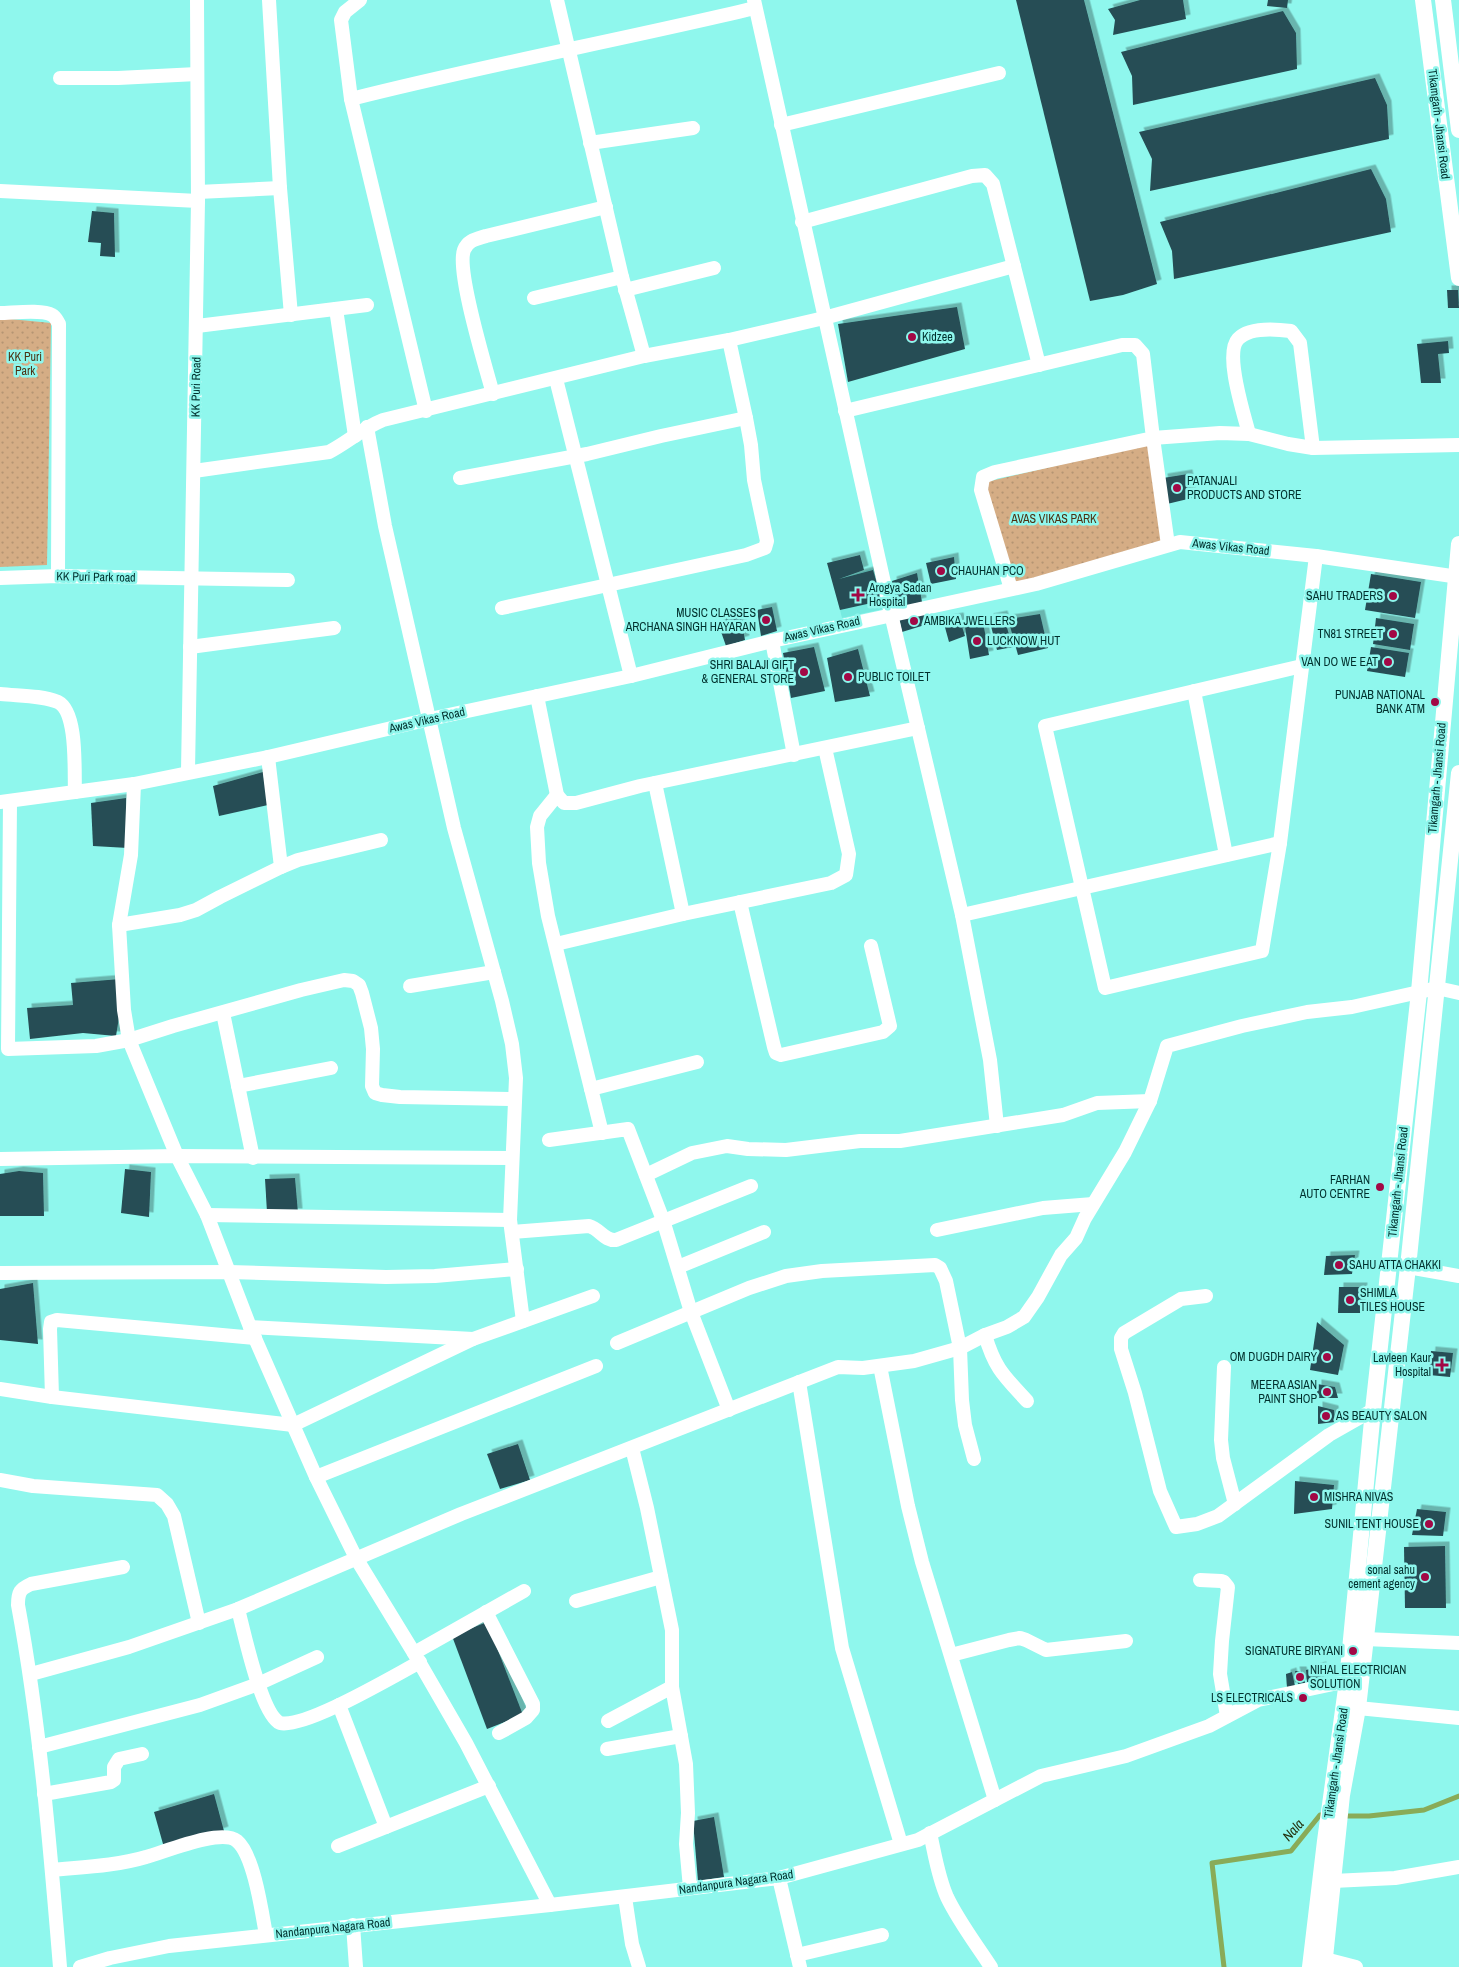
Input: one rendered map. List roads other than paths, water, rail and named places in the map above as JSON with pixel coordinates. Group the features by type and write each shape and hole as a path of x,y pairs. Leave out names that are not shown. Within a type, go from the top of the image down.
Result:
{"street":[{"name":"KK Puri Road","path":"188,772 197,326 197,0"},
{"path":"269,0 280,188 290,315"},
{"path":"360,0 345,12 341,20 351,99 426,411"},
{"path":"557,0 624,283 644,356"},
{"name":"Tikamgarh - Jhansi Road","path":"1423,0 1459,278"},
{"path":"1443,0 1459,130"},
{"path":"351,99 414,82 664,30 755,4 802,222 891,614 962,915 990,1060 997,1126"},
{"path":"1429,46 1448,44"},
{"path":"781,125 999,73"},
{"path":"60,78 118,78 197,74"},
{"path":"590,143 693,128"},
{"path":"802,222 972,176 985,175 993,184 1039,365"},
{"path":"0,191 198,196 280,188"},
{"path":"493,394 474,323 464,275 462,258 465,248 471,241 486,236 606,208"},
{"path":"194,471 329,452 367,427 382,420 426,411 644,356 729,340 824,318 1014,266"},
{"path":"534,298 714,268"},
{"path":"197,326 367,305"},
{"path":"336,309 354,436"},
{"path":"0,313 44,312 52,314 59,324 58,576"},
{"path":"1249,434 1234,366 1233,348 1238,338 1254,331 1269,328 1290,330 1300,343 1313,448"},
{"path":"502,608 746,555 765,548 767,541 754,480 751,445 729,340"},
{"path":"845,411 1122,345 1135,345 1143,354 1168,545"},
{"path":"556,379 631,676"},
{"path":"460,478 576,456 746,418"},
{"path":"367,427 385,526 454,828 512,1044 516,1078 511,1226 523,1321"},
{"path":"1011,589 981,490 983,477 995,472 1153,438 1220,433 1249,434 1313,448 1388,448 1459,445"},
{"name":"Awas Vikas Road","path":"5,802 134,784 268,757 430,719 631,676 891,614 1036,584 1180,542 1316,556 1457,576"},
{"name":"Tikamgarh - Jhansi Road","path":"1337,1794 1354,1680 1369,1444 1419,992 1459,544"},
{"path":"1302,666 1045,726 1105,988 1262,951 1280,843 1316,556"},
{"name":"KK Puri Park road","path":"0,578 58,576 288,580"},
{"path":"190,647 334,628"},
{"path":"772,641 794,755"},
{"path":"1194,691 1226,855"},
{"path":"0,694 49,699 61,703 68,712 72,724 75,792"},
{"path":"537,696 557,795 564,802 576,803 655,783 918,728"},
{"path":"556,944 683,914 831,883 846,875 848,854 825,748"},
{"path":"268,757 281,867"},
{"path":"1320,1964 1337,1794 1358,1708 1354,1680 1366,1639 1408,1267 1459,773"},
{"path":"655,783 683,914"},
{"path":"134,784 131,855 119,924 124,1002 129,1040 177,1156 207,1215 252,1333 316,1477 356,1558 417,1657 489,1786 550,1905"},
{"path":"557,795 540,816 537,827 544,889 548,916 602,1133"},
{"path":"5,802 4,1049 96,1046 129,1040 302,990 344,980 353,981 359,985 362,993 371,1028 373,1049 372,1086 375,1092 382,1095 400,1097 515,1099"},
{"path":"119,924 180,915 196,910 298,860 381,840"},
{"path":"962,915 1280,843"},
{"path":"740,902 774,1047 776,1053 781,1055 883,1032 890,1026 871,946"},
{"path":"410,986 494,972"},
{"path":"30,1674 129,1647 238,1609 325,1574 356,1558 461,1514 838,1367 864,1368 914,1361 960,1348 985,1335 1008,1327 1024,1317 1038,1297 1061,1255 1076,1238 1093,1204 1125,1152 1150,1101 1167,1046 1242,1026 1307,1012 1352,1007 1437,988 1459,993"},
{"path":"223,1013 253,1158"},
{"path":"591,1089 697,1062"},
{"path":"238,1086 331,1068"},
{"path":"646,1175 692,1152 727,1146 748,1149 786,1150 860,1141 900,1141 1063,1115 1096,1103 1150,1101"},
{"path":"549,1140 628,1129 663,1220 691,1312 729,1410"},
{"path":"0,1158 177,1156 253,1158 512,1158"},
{"path":"207,1215 511,1226 589,1226 594,1227 608,1239 612,1240 751,1186"},
{"path":"937,1230 1044,1208 1093,1204"},
{"path":"678,1267 764,1232"},
{"path":"617,1343 749,1288 786,1276 822,1271 935,1265 940,1268 946,1281 960,1348 965,1425 974,1459"},
{"path":"1408,1267 1459,1276"},
{"path":"0,1273 229,1272 386,1277 435,1276 517,1269"},
{"path":"0,1389 52,1397 293,1424 473,1339 593,1296"},
{"path":"1206,1296 1181,1299 1134,1326 1124,1333 1121,1338 1121,1349 1135,1393 1160,1491 1176,1528 1197,1524 1218,1516 1329,1435 1373,1410"},
{"path":"52,1397 50,1329 51,1322 56,1320 252,1333 473,1339"},
{"path":"985,1335 991,1357 997,1368 1027,1401"},
{"path":"316,1477 596,1366"},
{"path":"880,1366 908,1506 922,1562 995,1800"},
{"path":"1224,1367 1221,1440 1223,1458 1235,1504"},
{"path":"799,1382 842,1648 902,1844"},
{"path":"1369,1444 1387,1446"},
{"path":"632,1448 647,1508 672,1630 672,1687 686,1764 688,1813 686,1844 690,1888"},
{"path":"0,1480 51,1488 157,1495 167,1504 174,1516 199,1623"},
{"path":"60,1967 39,1747 30,1674 18,1605 18,1593 22,1588 31,1584 123,1567"},
{"path":"576,1601 661,1577"},
{"path":"1200,1580 1221,1581 1228,1587 1220,1674 1227,1716"},
{"path":"238,1609 258,1684 271,1714 277,1722 284,1724 339,1705 371,1689 486,1612 524,1591"},
{"path":"486,1612 533,1704 533,1710 526,1718 499,1733"},
{"path":"951,1655 1020,1638 1046,1650 1126,1642"},
{"path":"1366,1639 1459,1643"},
{"path":"39,1747 200,1705 258,1684 317,1657"},
{"name":"Nandanpura Nagara Road","path":"80,1967 110,1958 168,1946 550,1905 779,1878 918,1840 1041,1776 1126,1756 1209,1726 1258,1700 1354,1680"},
{"path":"608,1722 672,1687"},
{"path":"339,1705 386,1827"},
{"path":"1358,1708 1459,1718"},
{"path":"607,1748 681,1736"},
{"path":"44,1794 111,1782 114,1780 114,1767 119,1759 142,1754"},
{"path":"338,1846 489,1786"},
{"path":"930,1834 941,1882 947,1897 991,1967"},
{"path":"52,1870 120,1863 205,1839 225,1837 236,1840 244,1849 253,1874 261,1903 266,1935"},
{"path":"1320,1964 1333,1881 1331,1840"},
{"path":"1333,1881 1395,1878 1459,1867"},
{"path":"779,1878 798,1961 882,1935"},
{"path":"625,1896 632,1944 639,1967"},
{"path":"354,1925 356,1967"},
{"path":"1320,1964 1356,1967"}],"waterway":[{"name":"Nala","path":"1343,1816 1369,1816 1424,1810 1459,1796"},
{"name":"Nala","path":"1224,1967 1212,1863 1291,1851 1320,1815 1327,1815"}],"place":[{"name":"Kidzee","path":"912,337"},
{"name":"PATANJALI PRODUCTS AND STORE","path":"1177,488"},
{"name":"CHAUHAN PCO","path":"941,571"},
{"name":"Arogya Sadan Hospital","path":"858,595"},
{"name":"SAHU TRADERS","path":"1393,596"},
{"name":"MUSIC CLASSES ARCHANA SINGH HAYARAN","path":"766,620"},
{"name":"AMBIKA JWELLERS","path":"914,621"},
{"name":"TN81 STREET","path":"1393,634"},
{"name":"LUCKNOW HUT","path":"977,641"},
{"name":"VAN DO WE EAT","path":"1388,662"},
{"name":"SHRI BALAJI GIFT & GENERAL STORE","path":"804,672"},
{"name":"PUBLIC TOILET","path":"848,677"},
{"name":"PUNJAB NATIONAL BANK ATM","path":"1435,702"},
{"name":"FARHAN AUTO CENTRE","path":"1380,1187"},
{"name":"SAHU ATTA CHAKKI","path":"1339,1265"},
{"name":"SHIMLA TILES HOUSE","path":"1350,1300"},
{"name":"OM DUGDH DAIRY","path":"1327,1357"},
{"name":"Lavleen Kaur Hospital","path":"1442,1365"},
{"name":"MEERA ASIAN PAINT SHOP","path":"1327,1392"},
{"name":"AS BEAUTY SALON","path":"1326,1416"},
{"name":"MISHRA NIVAS","path":"1314,1497"},
{"name":"SUNIL TENT HOUSE","path":"1429,1524"},
{"name":"sonal sahu cement agency","path":"1425,1577"},
{"name":"SIGNATURE BIRYANI","path":"1353,1651"},
{"name":"NIHAL ELECTRICIAN SOLUTION","path":"1300,1677"},
{"name":"LS ELECTRICALS","path":"1303,1698"}],"park label":[{"name":"KK Puri Park","path":"25,364"},
{"name":"AVAS VIKAS PARK","path":"1054,519"}]}
